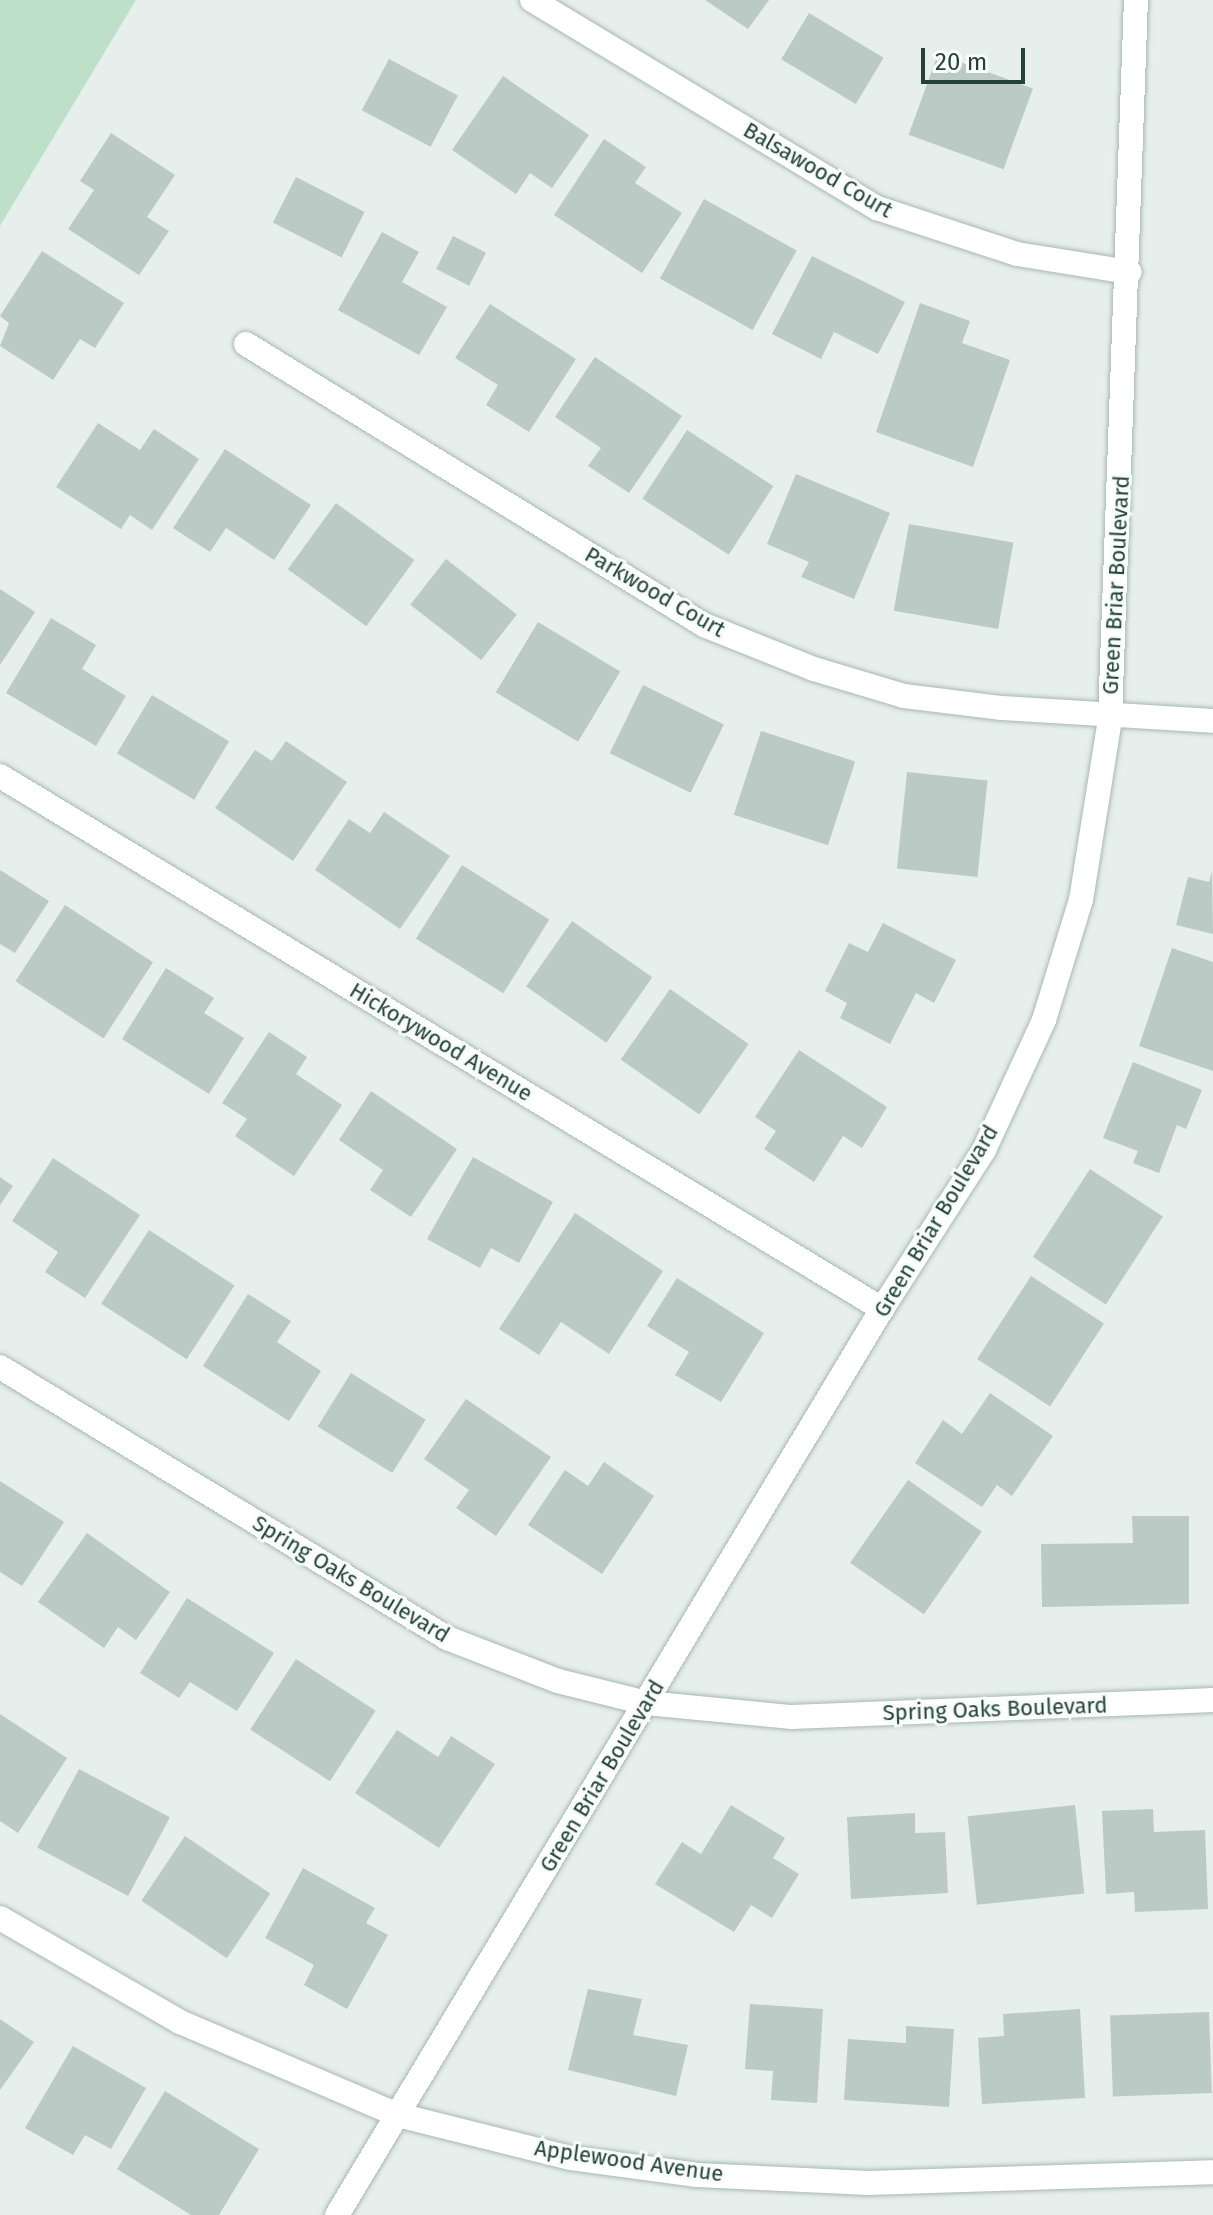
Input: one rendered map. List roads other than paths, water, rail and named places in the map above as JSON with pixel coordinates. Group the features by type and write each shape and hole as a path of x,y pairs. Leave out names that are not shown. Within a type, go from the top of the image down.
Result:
{"street":[{"name":"Balsawood Court","path":"532,0 877,208 1017,254 1130,272"},
{"name":"Green Briar Boulevard","path":"337,2215 882,1309 984,1150 1044,1020 1081,900 1110,718 1130,272 1136,0"},
{"name":"Parkwood Court","path":"246,344 704,625 814,669 904,696 1110,718 1213,721"},
{"name":"Hickorywood Avenue","path":"0,776 882,1309"},
{"name":"Spring Oaks Boulevard","path":"0,1367 447,1638 558,1681 646,1703 792,1717 1213,1700"},
{"name":"Applewood Avenue","path":"0,1918 180,2022 398,2115 571,2158 697,2175 868,2183 1213,2172"}]}
